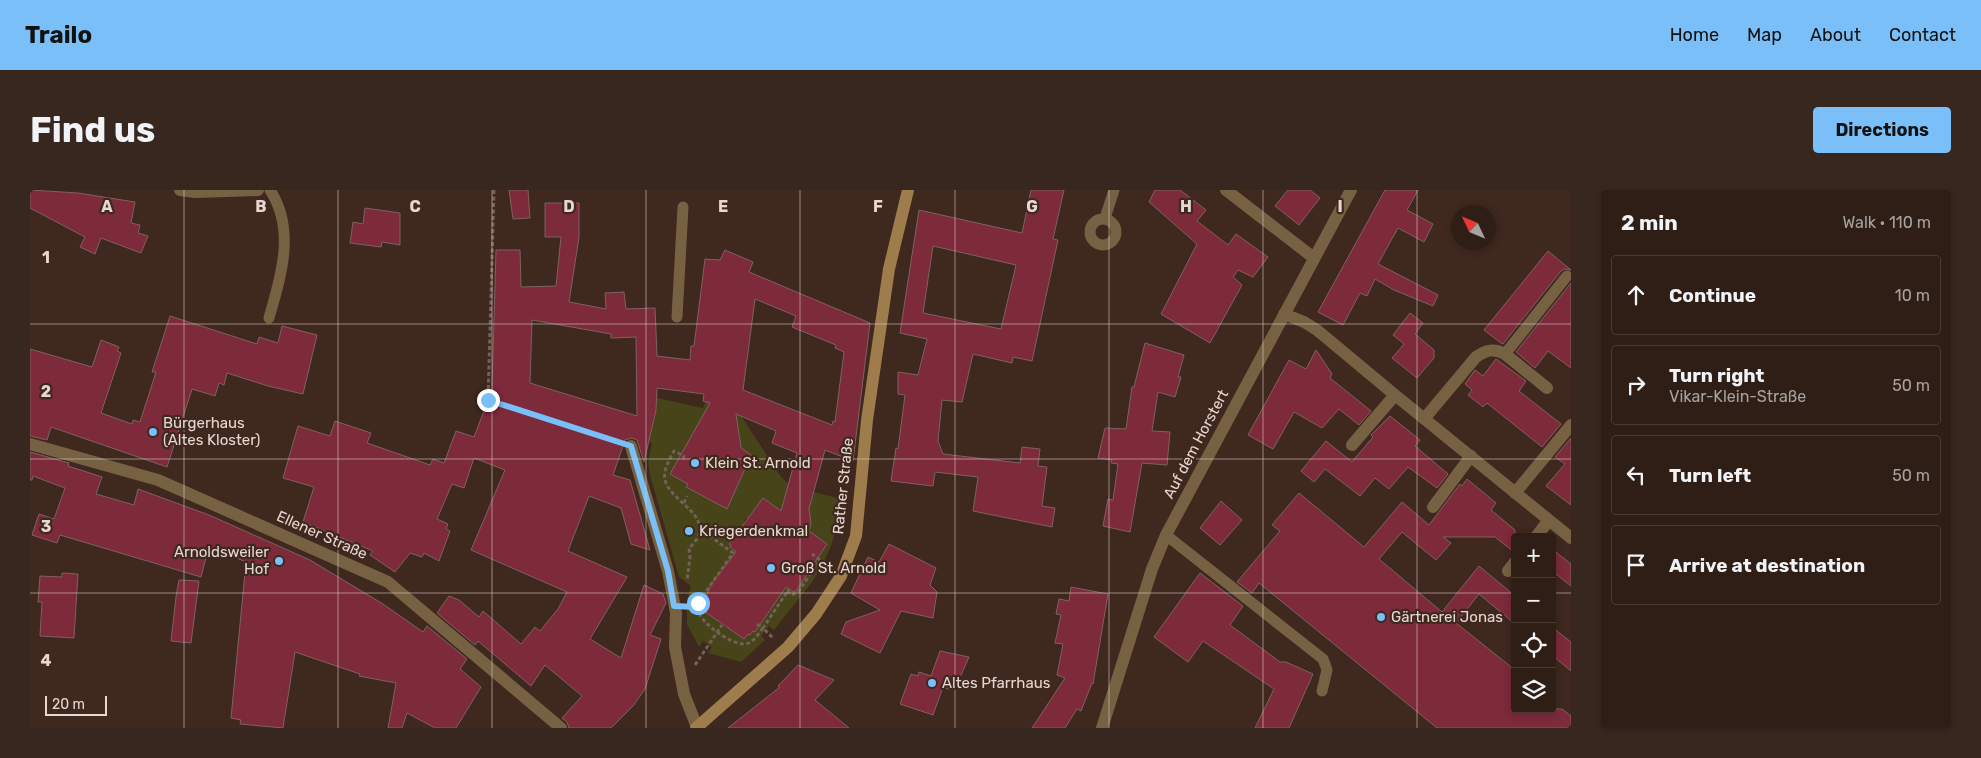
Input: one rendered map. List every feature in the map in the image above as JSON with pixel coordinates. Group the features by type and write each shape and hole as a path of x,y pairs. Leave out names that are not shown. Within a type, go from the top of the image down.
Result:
{"main road":[{"name":"Rather Straße","path":"697,727 788,646 816,614 841,576 856,536 867,420 889,268 908,190"}],"street":[{"path":"180,190 195,192 258,190"},
{"path":"1226,190 1314,258"},
{"name":"Auf dem Horstert","path":"1102,728 1152,569 1166,535 1351,190"},
{"path":"1284,314 1304,322 1317,330 1571,538"},
{"path":"1424,419 1476,357 1490,350 1497,350 1505,354 1547,388"},
{"path":"1352,445 1395,395"},
{"path":"1515,493 1571,425"},
{"name":"Ellener Straße","path":"30,444 158,480 388,582 561,728"},
{"path":"631,446 668,571 674,606 675,647 684,694 697,727"},
{"path":"1433,507 1470,456"},
{"path":"1539,533 1549,520"}],"lane":[{"path":"269,318 285,254 283,222 276,200 270,190"},
{"path":"1105,218 1114,190"},
{"path":"677,317 683,206"},
{"path":"1505,354 1567,276"},
{"path":"1166,535 1323,659 1328,670 1322,691"}],"path":[{"path":"494,190 488,400 631,446"},
{"path":"682,459 684,456 674,451 666,466 665,480 668,488 695,514 699,527 697,538 689,548 690,558 687,581"},
{"path":"684,503 687,496"},
{"path":"699,527 733,551 697,607 701,617 717,632 741,644 749,643 763,628 788,590 792,594 798,592 820,560 812,554"},
{"path":"674,606 697,607"},
{"path":"708,646 722,624"},
{"path":"757,624 770,635"}],"shaded area":[{"path":"657,398 703,408 706,401 741,416 781,477 796,491 799,488 845,500 831,546 813,581 774,630 769,626 761,636 765,640 741,662 708,653 712,647 703,641 699,647 687,624 687,600 691,586 679,577 648,462 652,443 649,442","holes":["763,498 784,513 807,510 811,520 808,530 827,545 812,566 812,570 810,568 796,588 798,589 796,591 785,586 777,596 779,599 776,598 755,632 753,631 748,634 728,626 727,628 718,622 719,619 703,603 706,599 704,598 705,596 707,597 739,553 730,547 731,545 728,543 732,542 746,523 744,521 746,518 748,519"]}],"building":[{"path":"30,190 78,193 135,202 131,223 140,225 138,233 148,236 141,253 101,238 95,254 80,247 85,237 30,208"},
{"path":"509,190 528,190 530,218 513,219"},
{"path":"1031,190 1064,190 1053,239 1058,240 1032,361 1013,357 1012,363 973,354 962,402 942,400 938,441 943,454 1020,463 1022,447 1040,449 1038,466 1047,467 1042,506 1055,508 1052,527 973,511 978,477 935,472 933,486 891,481 896,448 898,449 905,395 898,394 898,372 918,375 927,339 900,333 919,210 1022,233","holes":["933,246 1016,265 1001,329 923,313"]},
{"path":"1155,190 1180,190 1206,210 1197,221 1228,245 1236,234 1268,257 1253,277 1238,270 1233,277 1242,285 1210,343 1161,314 1197,244 1149,202"},
{"path":"1288,190 1310,190 1320,198 1299,225 1275,206"},
{"path":"1385,190 1418,190 1407,210 1433,224 1424,242 1398,228 1378,264 1438,295 1433,306 1394,290 1375,279 1367,296 1360,293 1343,325 1318,312"},
{"path":"545,203 579,203 579,237 569,302 606,309 605,293 624,292 626,309 655,308 657,356 690,360 691,346 694,346 705,259 720,260 725,250 753,262 749,272 870,323 853,461 825,450 809,509 811,523 809,531 827,544 796,591 793,592 786,587 755,632 753,631 750,635 748,634 744,639 701,609 712,583 736,552 729,544 763,498 781,511 797,453 772,443 776,431 736,414 741,448 751,455 727,509 686,487 688,484 670,474 710,403 703,401 704,394 657,388 656,410 644,462 637,440 632,438 625,440 613,475 630,480 650,550 631,544 621,508 589,496 568,551 627,577 590,639 621,658 644,585 663,594 666,603 650,635 661,639 645,689 633,706 611,728 569,728 567,722 562,718 582,696 545,665 531,686 478,641 475,645 437,613 449,596 459,600 479,617 483,611 521,644 535,627 540,631 558,609 567,592 471,550 505,470 474,458 464,488 452,484 437,519 448,524 446,529 450,531 439,561 424,553 422,557 410,553 395,572 370,555 373,551 303,522 314,487 283,478 298,426 330,436 335,421 371,433 367,443 430,465 433,459 444,463 456,431 474,437 492,390 496,250 520,250 521,287 556,286 561,237 545,237","holes":["755,299 796,316 792,327 836,345 835,348 844,352 835,422 833,421 832,425 743,390","532,320 611,334 611,338 636,337 637,416 530,383"]},
{"path":"365,208 400,213 400,245 382,242 381,247 350,243 353,222 363,224"},
{"path":"1548,251 1571,270 1565,269 1561,271 1503,344 1484,330"},
{"path":"1571,283 1571,368 1548,351 1535,368 1516,352"},
{"path":"1410,313 1423,323 1415,334 1434,350 1434,358 1417,378 1392,358 1404,344 1393,335"},
{"path":"170,316 257,344 259,337 278,343 282,326 317,335 303,394 268,386 227,373 224,385 219,383 215,396 192,389 167,467 51,427 47,440 30,436 30,349 92,367 101,340 119,347 117,351 121,353 101,413 132,424 133,420 140,422 156,372 152,372"},
{"path":"1145,343 1184,355 1178,377 1181,377 1175,397 1158,392 1152,431 1170,432 1167,465 1142,463 1130,532 1103,526 1108,499 1113,500 1118,464 1111,463 1112,460 1098,458 1105,428 1126,429 1132,387 1134,387"},
{"path":"1316,350 1332,374 1330,378 1371,411 1359,425 1339,409 1322,428 1294,412 1273,449 1248,435 1289,360 1306,369"},
{"path":"1496,359 1526,381 1519,391 1561,424 1542,447 1487,403 1483,407 1468,395 1472,390 1465,384 1475,370 1483,376"},
{"path":"1390,416 1420,440 1415,446 1448,474 1437,488 1408,467 1389,489 1375,478 1360,496 1325,469 1314,482 1301,471 1326,441 1352,462 1373,437 1371,435"},
{"path":"1571,438 1571,505 1546,486 1565,464 1555,457"},
{"path":"30,452 69,463 68,466 102,477 96,494 134,505 138,489 209,515 310,560 383,604 423,632 427,626 467,659 460,669 481,687 456,728 435,728 407,713 402,728 388,728 396,683 359,676 360,674 295,652 283,728 240,724 241,720 231,718 246,562 209,546 201,577 60,535 57,543 32,535 39,514 54,519 65,488 33,476 32,480 30,480"},
{"path":"1467,479 1496,503 1491,510 1515,530 1515,533 1511,533 1511,550 1495,537 1443,537 1451,543 1436,560 1402,532 1379,559 1442,612 1479,566 1511,593 1511,621 1479,594 1456,623 1511,667 1511,713 1556,713 1556,709 1562,709 1571,716 1571,728 1437,728 1259,583 1252,593 1237,582 1280,531 1272,525 1299,493 1364,547 1402,502 1429,525 1460,484 1462,486"},
{"path":"1221,501 1242,520 1220,545 1200,528"},
{"path":"889,544 936,568 930,585 937,592 933,618 901,611 880,653 841,634 846,622 880,610 851,593 868,557 879,562"},
{"path":"1556,552 1571,564 1571,586 1556,574"},
{"path":"62,573 78,574 74,638 40,636 42,602 38,602 40,576 62,577"},
{"path":"1200,573 1243,606 1230,625 1280,662 1286,662 1313,674 1289,728 1255,728 1274,689 1203,641 1188,662 1154,637"},
{"path":"179,580 199,581 191,643 171,641"},
{"path":"1071,587 1108,594 1093,684 1081,711 1077,709 1065,728 1032,728 1065,678 1057,675 1063,644 1055,643 1061,615 1056,614 1059,599 1069,601"},
{"path":"1556,630 1571,642 1571,671 1556,658"},
{"name":"Altes Pfarrhaus","path":"940,651 969,657 958,682 953,684 951,690 943,687 933,715 900,704 911,674 918,676 919,672 931,676"},
{"path":"798,665 834,680 815,700 849,728 728,728 780,687 778,686"}],"place":[{"name":"Bürgerhaus (Altes Kloster)","path":"153,432"},
{"name":"Klein St. Arnold","path":"695,463"},
{"name":"Kriegerdenkmal","path":"689,531"},
{"name":"Arnoldsweiler Hof","path":"279,561"},
{"name":"Groß St. Arnold","path":"771,568"},
{"name":"Gärtnerei Jonas","path":"1381,617"},
{"name":"Altes Pfarrhaus","path":"932,683"}],"route":[{"path":"488,400 631,446 668,571 674,606 697,607 698,603"}]}
